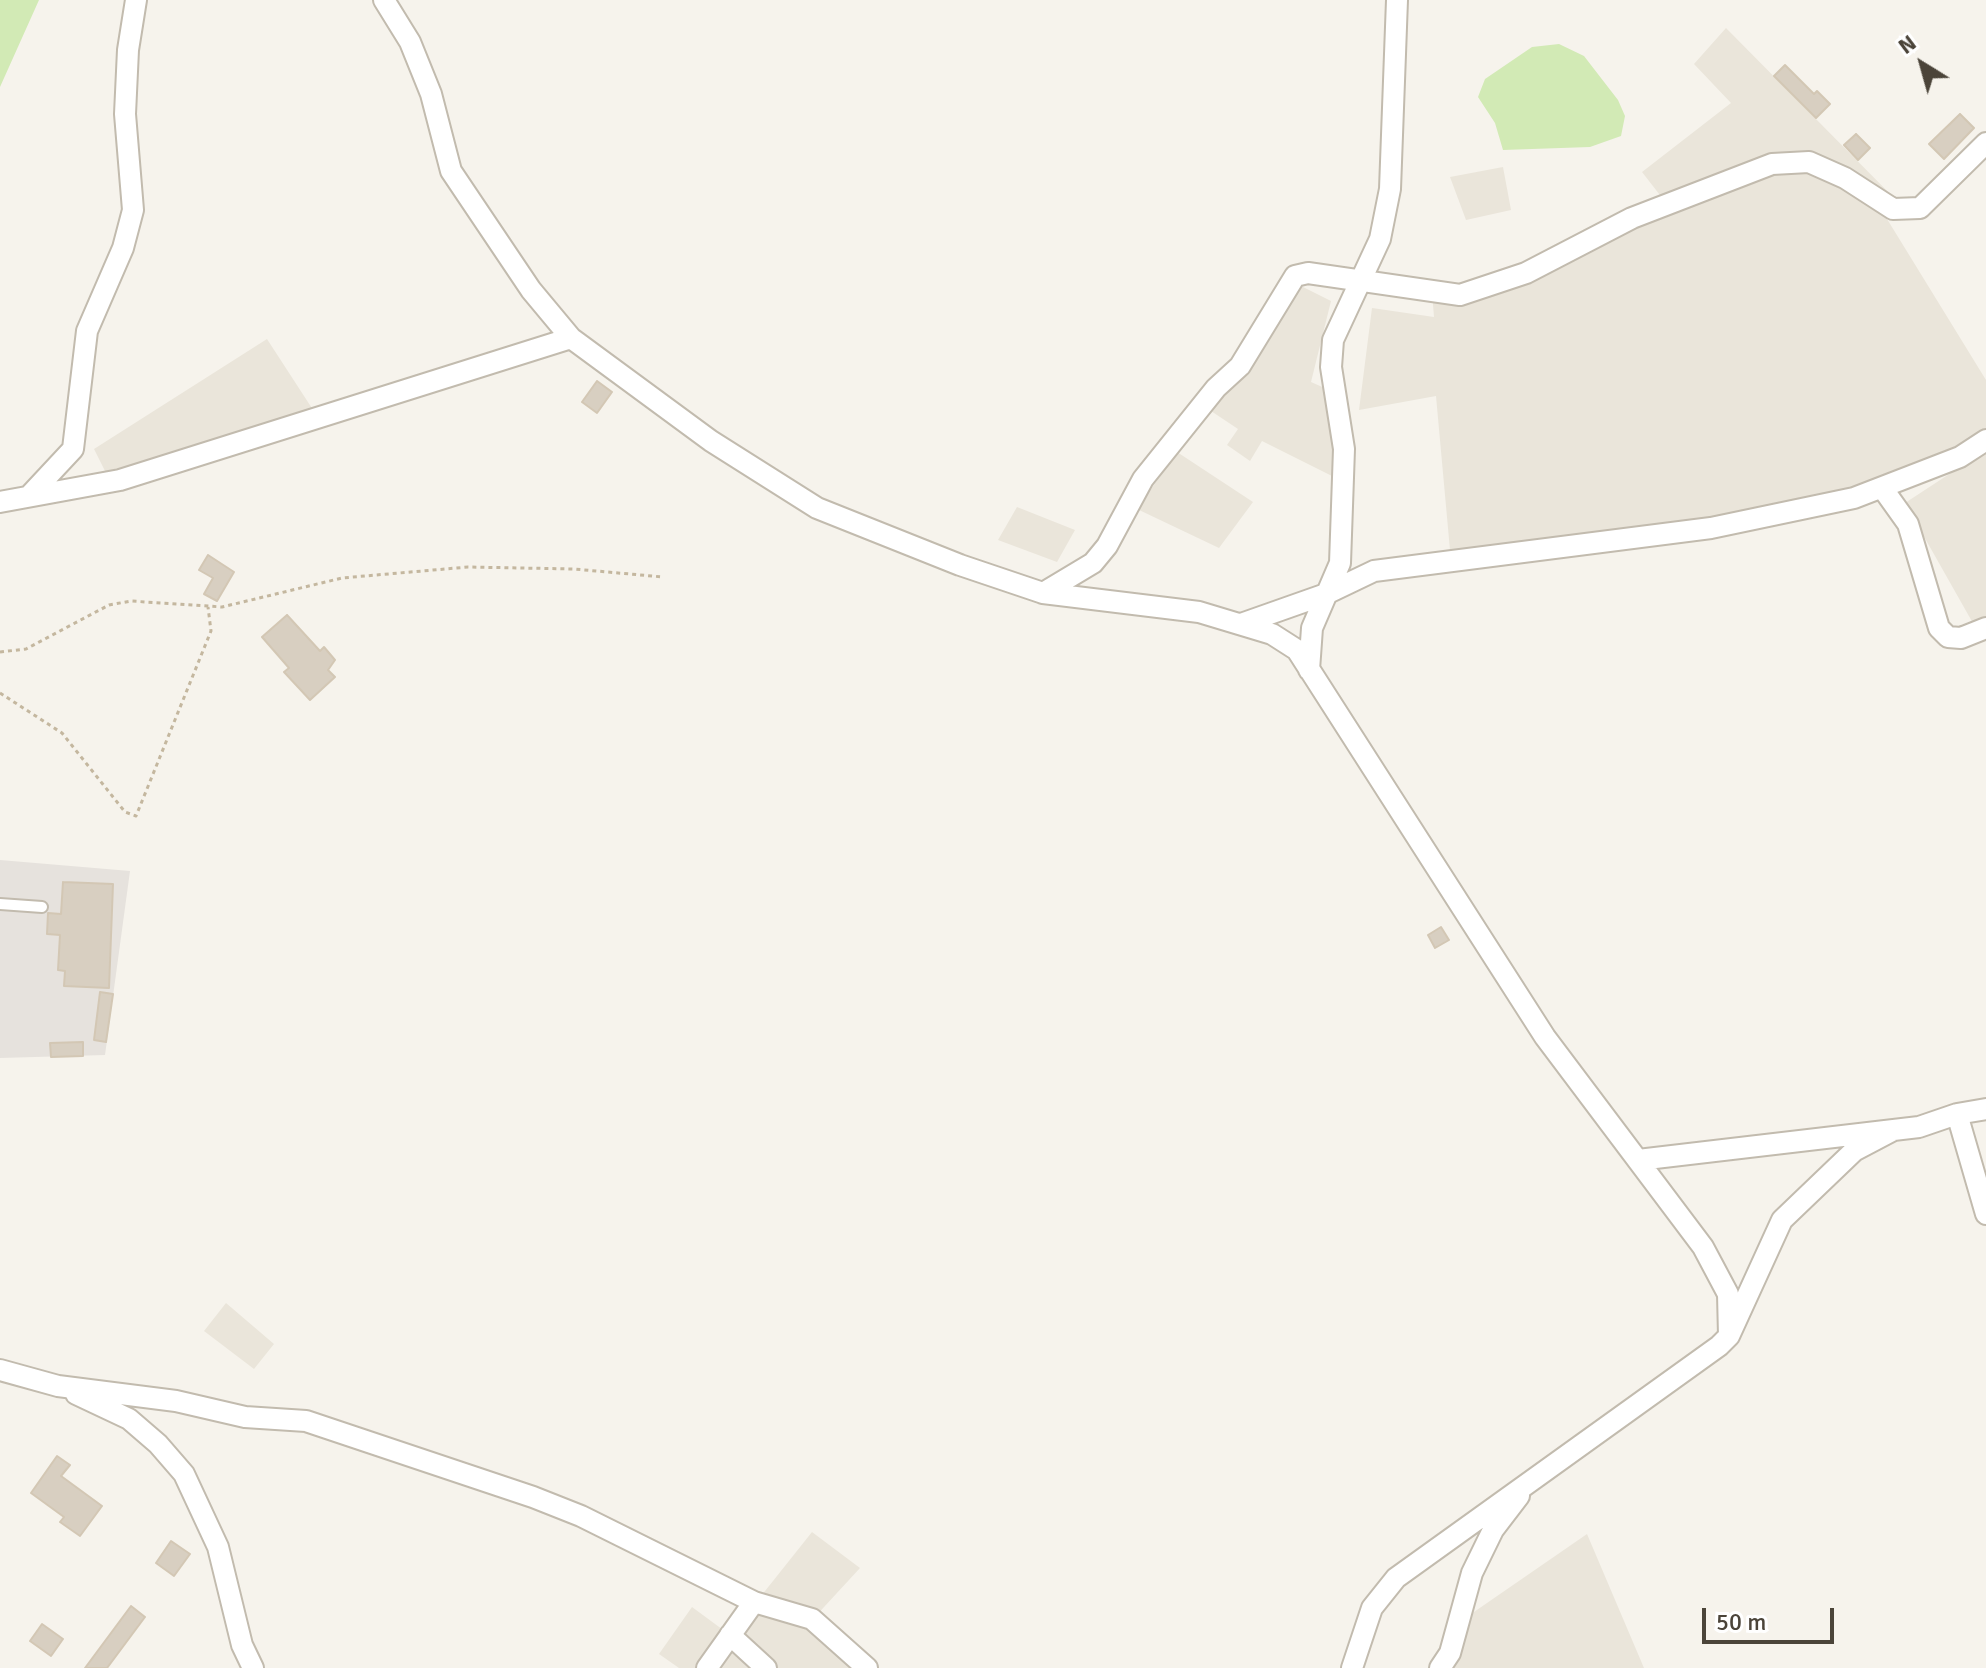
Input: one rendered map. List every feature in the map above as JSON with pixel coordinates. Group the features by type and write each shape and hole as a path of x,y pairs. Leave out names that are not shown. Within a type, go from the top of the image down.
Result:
{"street":[{"path":"31,494 73,449 87,331 123,248 133,210 125,114 128,50 136,0"},
{"path":"384,0 410,42 431,94 451,171 531,290 571,338 711,441 817,508 960,565 1043,593 1199,612 1272,634 1297,650 1545,1037 1703,1247 1728,1294 1729,1336"},
{"path":"1309,670 1312,628 1340,563 1344,449 1331,367 1333,340 1380,239 1390,189 1397,0"},
{"path":"1043,593 1093,563 1107,546 1143,479 1216,388 1240,366 1295,276 1308,273 1360,283 1460,295 1526,273 1632,218 1772,164 1809,162 1845,178 1893,209 1920,208 1986,143"},
{"path":"0,502 120,480 571,338"},
{"path":"1241,624 1326,594 1374,571 1711,528 1883,489 1960,457 1986,440"},
{"path":"1883,489 1908,524 1939,628 1948,637 1961,638 1986,628"},
{"path":"1638,1160 1892,1131 1986,1109"},
{"path":"1957,1114 1984,1203"},
{"path":"1352,1668 1372,1608 1396,1578 1729,1336 1782,1220 1854,1151 1892,1131"},
{"path":"0,1370 58,1386 176,1401 245,1417 306,1421 581,1516 754,1602 812,1619 867,1668"},
{"path":"58,1386 129,1419 158,1444 184,1474 218,1547 242,1645 253,1668"},
{"path":"1440,1668 1450,1653 1472,1573 1493,1530 1531,1480"},
{"path":"707,1668 754,1602"},
{"path":"730,1635 766,1668"}],"lane":[{"path":"0,904 42,907"}],"path":[{"path":"0,652 26,649 109,605 131,601 222,607 342,578 468,567 574,569 663,577"},
{"path":"0,693 62,733 125,812 136,816 211,631 208,607"}],"shaded area":[{"path":"1726,28 1900,204 1887,219 1986,380 1986,440 1854,498 1451,561 1436,396 1359,410 1372,308 1434,317 1432,292 1460,295 1663,199 1642,172 1731,103 1694,64"},
{"path":"1503,167 1511,210 1466,220 1450,177"},
{"path":"1295,283 1331,301 1311,382 1329,390 1334,477 1262,441 1250,461 1227,445 1238,429 1208,409 1253,361"},
{"path":"267,339 317,416 110,481 94,449"},
{"path":"1986,450 1986,621 1974,625 1905,503"},
{"path":"1177,452 1253,502 1219,548 1137,509"},
{"path":"1017,507 1075,530 1057,562 998,540"},
{"path":"0,860 130,871 105,1055 0,1058"},
{"path":"226,1303 274,1344 254,1369 204,1331"},
{"path":"812,1532 860,1568 813,1619 867,1668 679,1668 659,1654 692,1607 730,1635"},
{"path":"1587,1534 1644,1668 1440,1668 1458,1623"}],"green space":[{"path":"0,0 39,0 0,87"},
{"path":"1559,44 1584,56 1618,100 1625,116 1621,136 1590,147 1503,150 1495,123 1478,97 1485,79 1532,47"}],"building":[{"path":"1785,65 1814,94 1817,91 1830,104 1816,118 1774,76"},
{"path":"1960,114 1974,128 1944,159 1929,144"},
{"path":"1856,134 1870,148 1858,160 1844,145"},
{"path":"597,381 612,392 597,413 582,402"},
{"path":"208,555 234,572 217,601 204,594 213,578 199,570"},
{"path":"287,615 320,651 324,647 335,660 328,670 335,677 310,700 284,672 289,668 262,637"},
{"path":"63,882 113,884 109,988 64,986 65,971 58,970 60,935 47,934 48,913 61,914"},
{"path":"1441,927 1449,940 1435,948 1428,935"},
{"path":"100,992 113,994 106,1042 94,1040"},
{"path":"83,1042 83,1056 51,1057 50,1043"},
{"path":"57,1456 70,1465 61,1476 102,1506 80,1536 60,1522 64,1517 31,1493"},
{"path":"171,1541 190,1554 174,1576 156,1563"},
{"path":"131,1606 145,1617 107,1668 85,1668"},
{"path":"42,1624 63,1639 51,1656 30,1641"}]}
